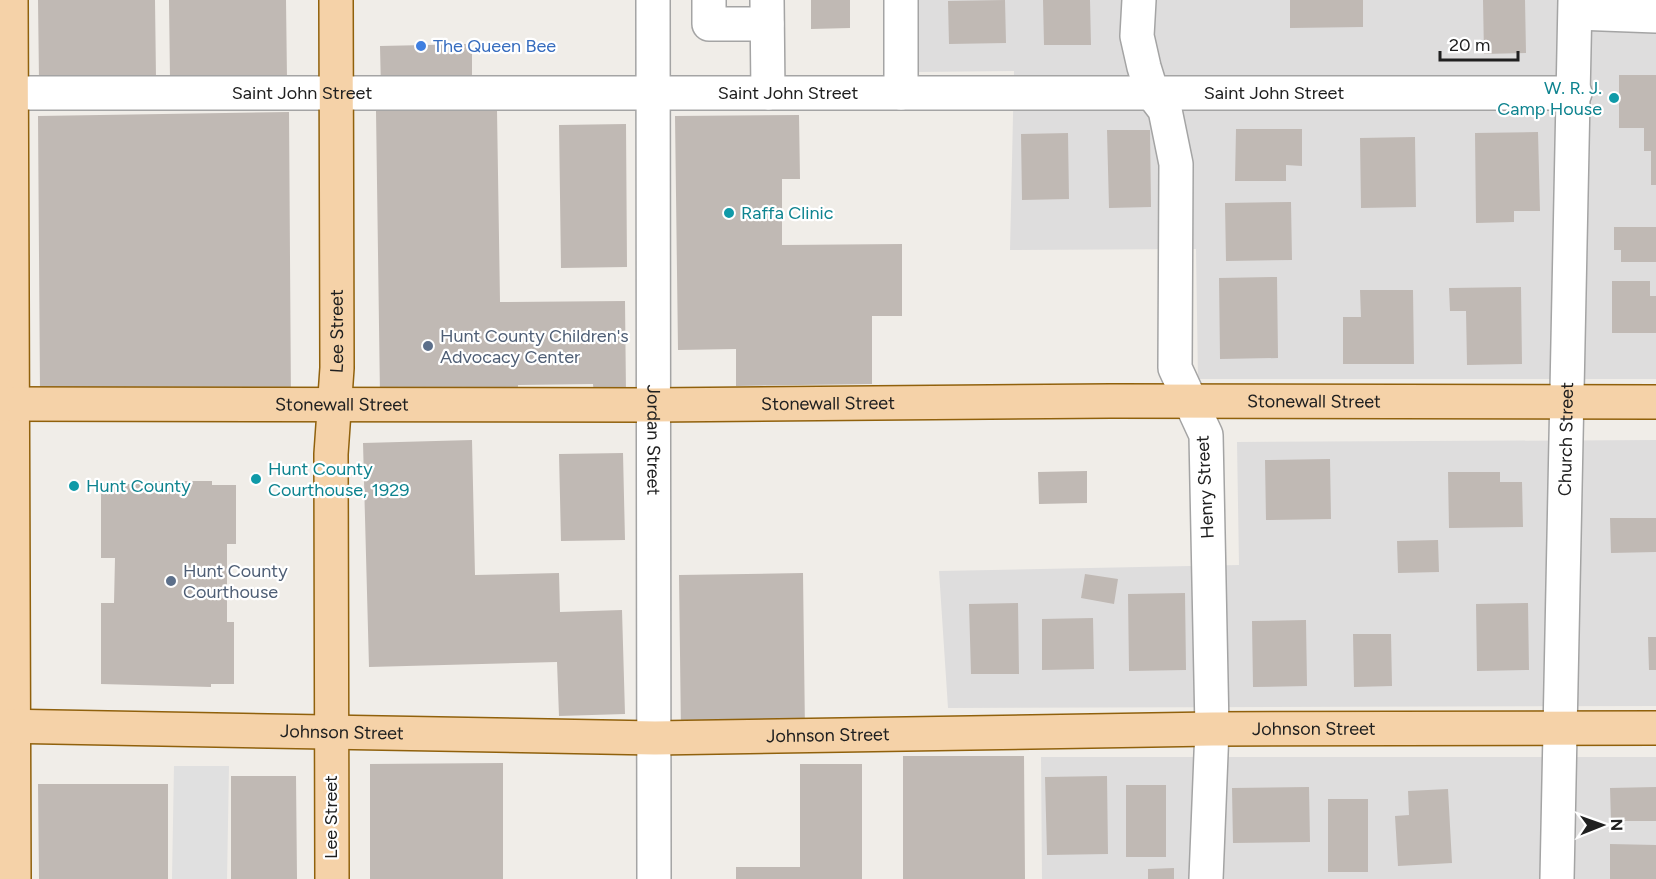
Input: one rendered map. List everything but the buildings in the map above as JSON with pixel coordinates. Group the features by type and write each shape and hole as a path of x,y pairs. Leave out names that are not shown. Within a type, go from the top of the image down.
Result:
{"main road":[{"path":"11,0 6,93 8,726 14,879"},
{"name":"Lee Street","path":"332,879 331,454 337,368 336,0"},
{"name":"Stonewall Street","path":"7,405 1656,402"},
{"name":"Johnson Street","path":"8,726 655,738 1212,729 1656,728"}],"street":[{"name":"Jordan Street","path":"653,0 654,879"},
{"path":"709,0 709,24 767,12 768,93"},
{"path":"901,0 901,93"},
{"name":"Henry Street","path":"1139,0 1137,36 1152,93 1165,110 1176,164 1175,368 1206,435 1212,729 1206,879"},
{"path":"1576,7 1656,16"},
{"name":"Church Street","path":"1557,879 1576,7"},
{"name":"Saint John Street","path":"6,93 1575,93"}],"shaded area":[{"path":"916,0 1656,0 1656,379 1198,379 1196,249 1010,250 1014,71 917,72"},
{"path":"1656,440 1656,706 948,708 939,571 1239,565 1237,442"},
{"path":"1041,757 1656,757 1656,879 1042,879"},
{"path":"174,766 229,766 227,879 172,879"}],"place":[{"name":"The Queen Bee","path":"421,46"},
{"name":"W. R. J. Camp House","path":"1614,98"},
{"name":"Raffa Clinic","path":"729,213"},
{"name":"Hunt County Children's Advocacy Center","path":"428,346"},
{"name":"Hunt County Courthouse, 1929","path":"256,479"},
{"name":"Hunt County","path":"74,486"},
{"name":"Hunt County Courthouse","path":"171,581"}]}
